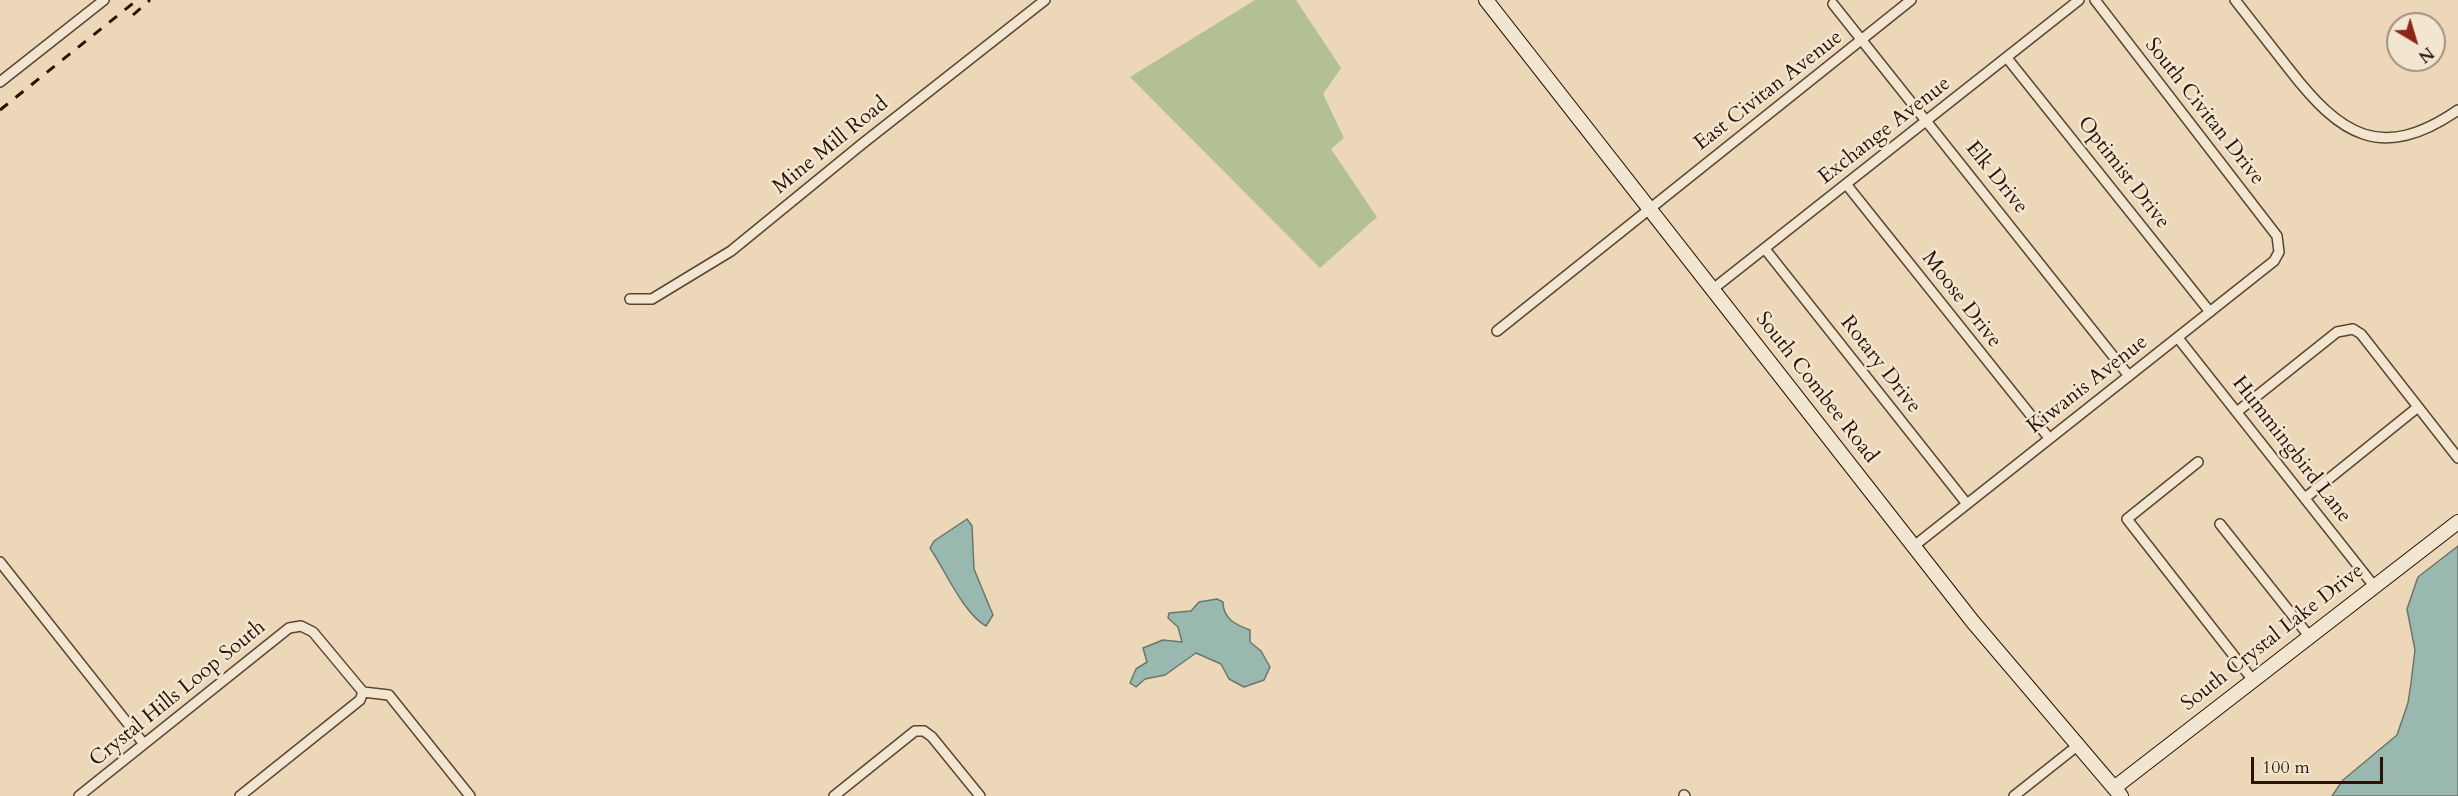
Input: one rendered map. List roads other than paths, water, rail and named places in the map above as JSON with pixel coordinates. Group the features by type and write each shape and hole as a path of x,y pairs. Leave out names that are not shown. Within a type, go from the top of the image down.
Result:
{"main road":[{"name":"South Combee Road","path":"1486,0 1976,627 2118,792"},
{"name":"South Crystal Lake Drive","path":"2118,792 2252,679 2458,522"}],"street":[{"path":"0,82 104,0"},
{"name":"Mine Mill Road","path":"630,299 652,299 731,251 845,157 1045,0"},
{"name":"East Civitan Avenue","path":"1497,332 1911,0"},
{"name":"Exchange Avenue","path":"1713,289 2079,0"},
{"name":"South Civitan Drive","path":"2095,0 2277,236 2279,250"},
{"path":"2235,0 2316,105 2347,128 2382,137 2414,134 2433,127 2458,110"},
{"name":"Elk Drive","path":"1833,4 2128,376"},
{"name":"Optimist Drive","path":"2007,57 2210,312"},
{"name":"Moose Drive","path":"1846,184 2049,438"},
{"name":"Rotary Drive","path":"1765,249 1967,504"},
{"name":"Kiwanis Avenue","path":"1914,546 2274,261 2279,250"},
{"path":"2238,411 2337,332 2346,328 2361,334 2458,458"},
{"name":"Hummingbird Lane","path":"2178,338 2238,411 2374,586"},
{"path":"2305,498 2418,407"},
{"path":"2198,462 2127,519 2252,679"},
{"path":"2220,524 2309,636"},
{"path":"0,562 144,744"},
{"name":"Crystal Hills Loop South","path":"79,796 289,628 301,626 313,632 363,692"},
{"path":"240,796 360,700 363,692 389,694 471,796"},
{"path":"834,796 915,731 924,731 932,737 980,796"},
{"path":"2014,796 2077,746"}],"water":[{"path":"967,519 972,526 974,569 993,615 986,626 962,601 930,548 934,541"},
{"path":"2458,546 2458,796 2332,796 2343,780 2397,735 2408,703 2415,650 2407,609 2418,577"},
{"path":"1217,599 1223,602 1225,613 1231,620 1250,630 1250,642 1261,651 1270,667 1264,680 1244,687 1229,679 1221,664 1196,653 1165,675 1145,679 1136,687 1130,683 1136,669 1147,662 1143,648 1163,640 1182,642 1178,627 1168,618 1169,613 1191,611 1199,602"}],"railway":[{"path":"0,110 137,0"},
{"path":"133,15 150,0"}]}
